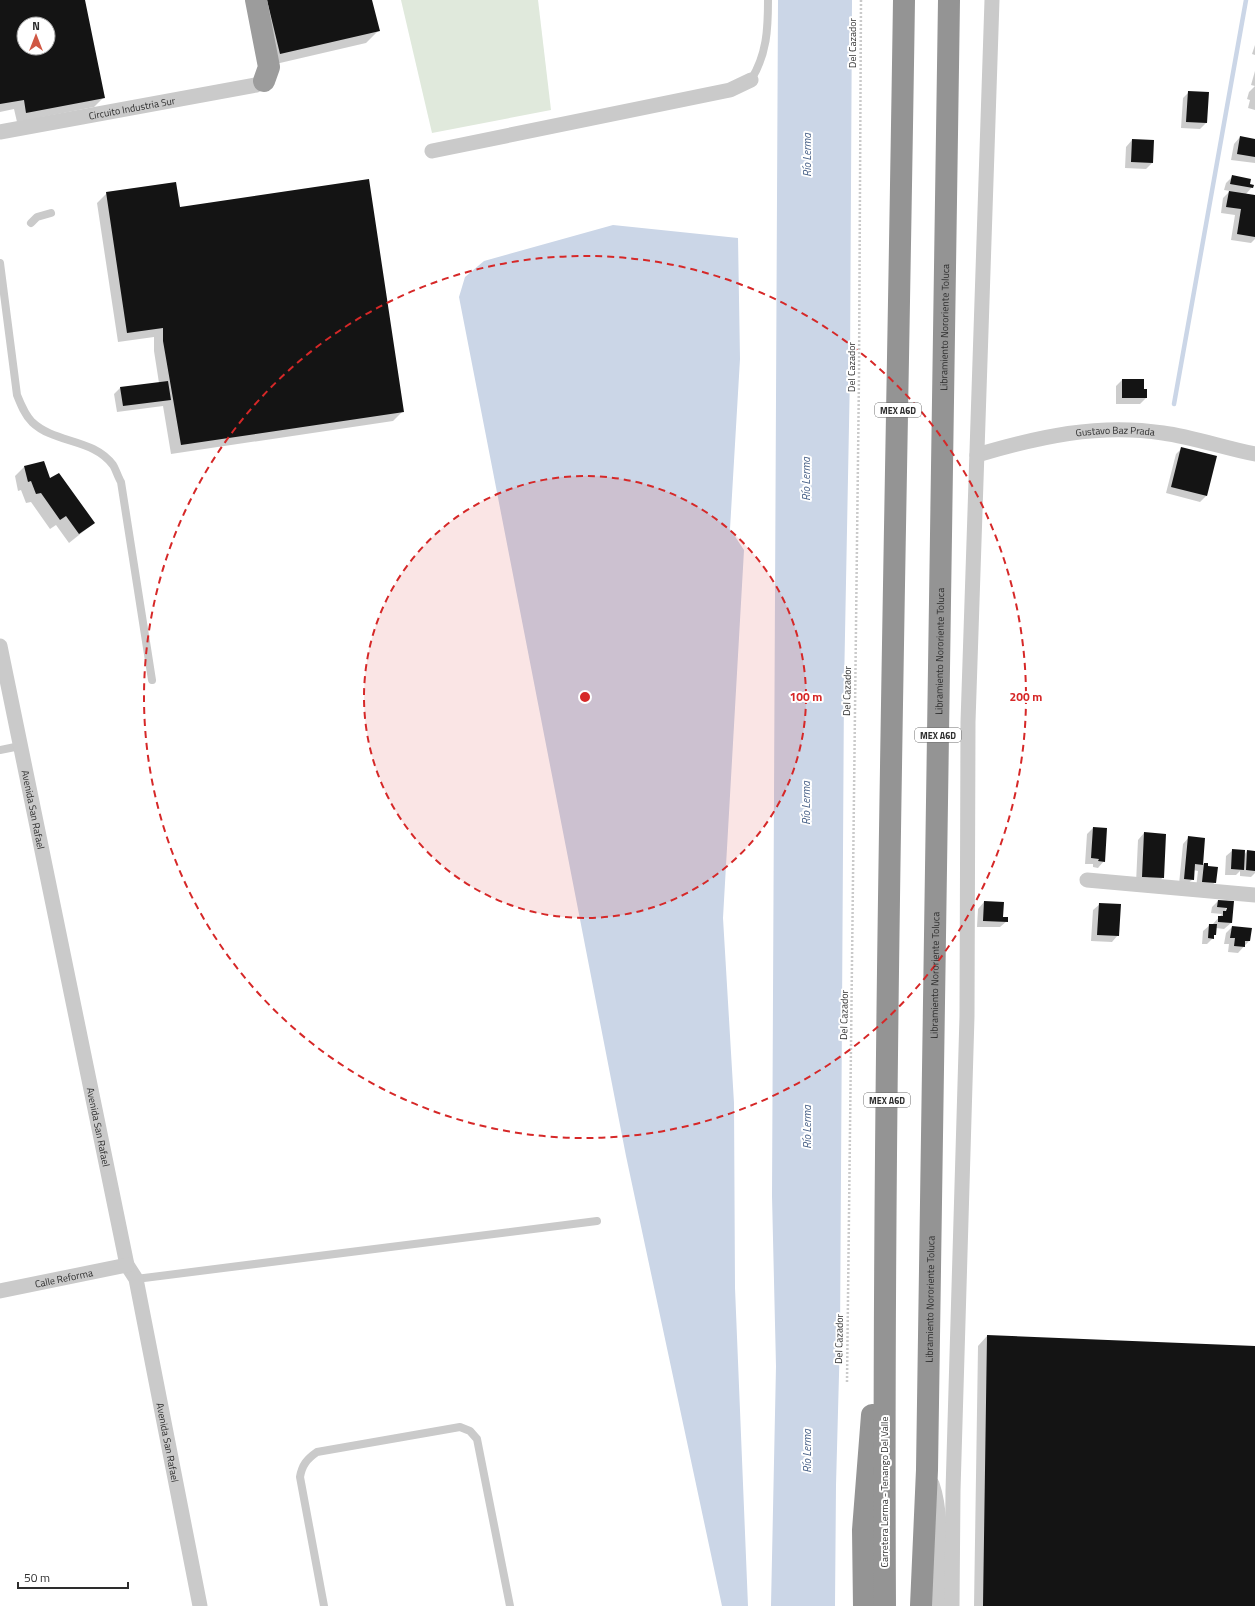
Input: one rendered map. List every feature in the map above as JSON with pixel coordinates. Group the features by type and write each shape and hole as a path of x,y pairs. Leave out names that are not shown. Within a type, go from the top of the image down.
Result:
{"highway":[{"path":"256,0 269,67 264,81"},
{"name":"MEX A6D","path":"885,1378 889,821 895,590 904,0"},
{"name":"Libramiento Nororiente Toluca","path":"922,1606 927,1470 949,0"},
{"path":"864,1606 863,1530 870,1434 875,1400 885,1378"},
{"name":"Carretera Lerma - Tenango Del Valle","path":"884,1606 885,1378"}],"street":[{"path":"952,1606 953,1491 967,1016 968,722 992,0"},
{"path":"432,151 730,90 752,80"},
{"name":"Circuito Industria Sur","path":"0,132 256,85 264,81"},
{"name":"Gustavo Baz Prada","path":"977,456 1029,440 1086,430 1164,433 1255,454"},
{"name":"Avenida San Rafael","path":"0,646 126,1265 136,1279 200,1606"},
{"path":"1087,880 1255,895"},
{"name":"Calle Reforma","path":"0,1291 126,1265"},
{"path":"927,1470 935,1494 938,1516 938,1606"}],"lane":[{"path":"752,80 760,66 764,51 768,29 768,0"},
{"path":"32,222 37,217 51,213"},
{"path":"0,263 17,395 22,409 32,422 47,433 86,445 99,453 113,465 121,482 152,680"},
{"path":"0,750 20,746"},
{"path":"136,1279 597,1221"},
{"path":"324,1606 300,1477 302,1466 309,1457 317,1452 460,1427 470,1431 477,1439 510,1606"}],"path":[{"name":"Del Cazador","path":"847,1382 861,0"}],"shaded area":[{"path":"401,0 538,0 551,110 432,133"}],"water":[{"name":"Río Lerma","path":"778,0 852,0 850,373 844,687 840,1338 836,1485 835,1606 771,1606 776,1366 772,1196"},
{"path":"613,225 738,238 740,359 730,529 744,550 723,918 734,1103 735,1288 748,1606 722,1606 626,1156 459,297 465,277 484,261"}],"building":[{"path":"0,0 85,0 105,98 26,113 24,100 0,104"},
{"path":"267,0 372,0 380,31 280,54"},
{"path":"1188,91 1209,92 1207,123 1186,122"},
{"path":"1240,136 1255,139 1255,157 1237,154"},
{"path":"1132,139 1154,140 1153,163 1131,162"},
{"path":"1232,175 1251,179 1250,184 1254,185 1253,188 1230,184"},
{"path":"369,179 404,412 181,445 163,341 163,328 127,333 106,192 176,182 180,207"},
{"path":"1229,191 1255,195 1255,237 1237,234 1241,209 1226,207"},
{"path":"1122,379 1144,379 1144,389 1147,389 1147,398 1122,398"},
{"path":"168,381 171,400 123,406 120,387"},
{"path":"1181,447 1217,456 1207,496 1171,487"},
{"path":"44,461 50,478 59,473 95,523 79,534 66,516 60,520 41,493 36,494 31,481 28,482 24,466"},
{"path":"1093,827 1107,828 1105,862 1098,861 1099,859 1091,858"},
{"path":"1144,832 1166,834 1164,878 1142,877"},
{"path":"1188,836 1205,838 1203,865 1195,864 1194,880 1184,879"},
{"path":"1232,849 1245,850 1244,870 1231,869"},
{"path":"1247,850 1255,851 1255,871 1246,870"},
{"path":"1204,863 1208,863 1208,866 1218,867 1216,883 1202,882"},
{"path":"1218,900 1234,901 1232,923 1218,922 1218,916 1223,916 1223,911 1226,911 1227,908 1217,907"},
{"path":"984,901 1004,902 1003,917 1008,917 1008,922 983,921"},
{"path":"1099,903 1121,904 1119,936 1097,935"},
{"path":"1209,924 1217,924 1214,939 1208,938"},
{"path":"1232,926 1252,928 1250,941 1245,941 1245,947 1234,946 1235,938 1230,938"},
{"path":"987,1335 1255,1346 1255,1606 983,1606"}],"waterway":[{"path":"1174,404 1246,0"}]}
